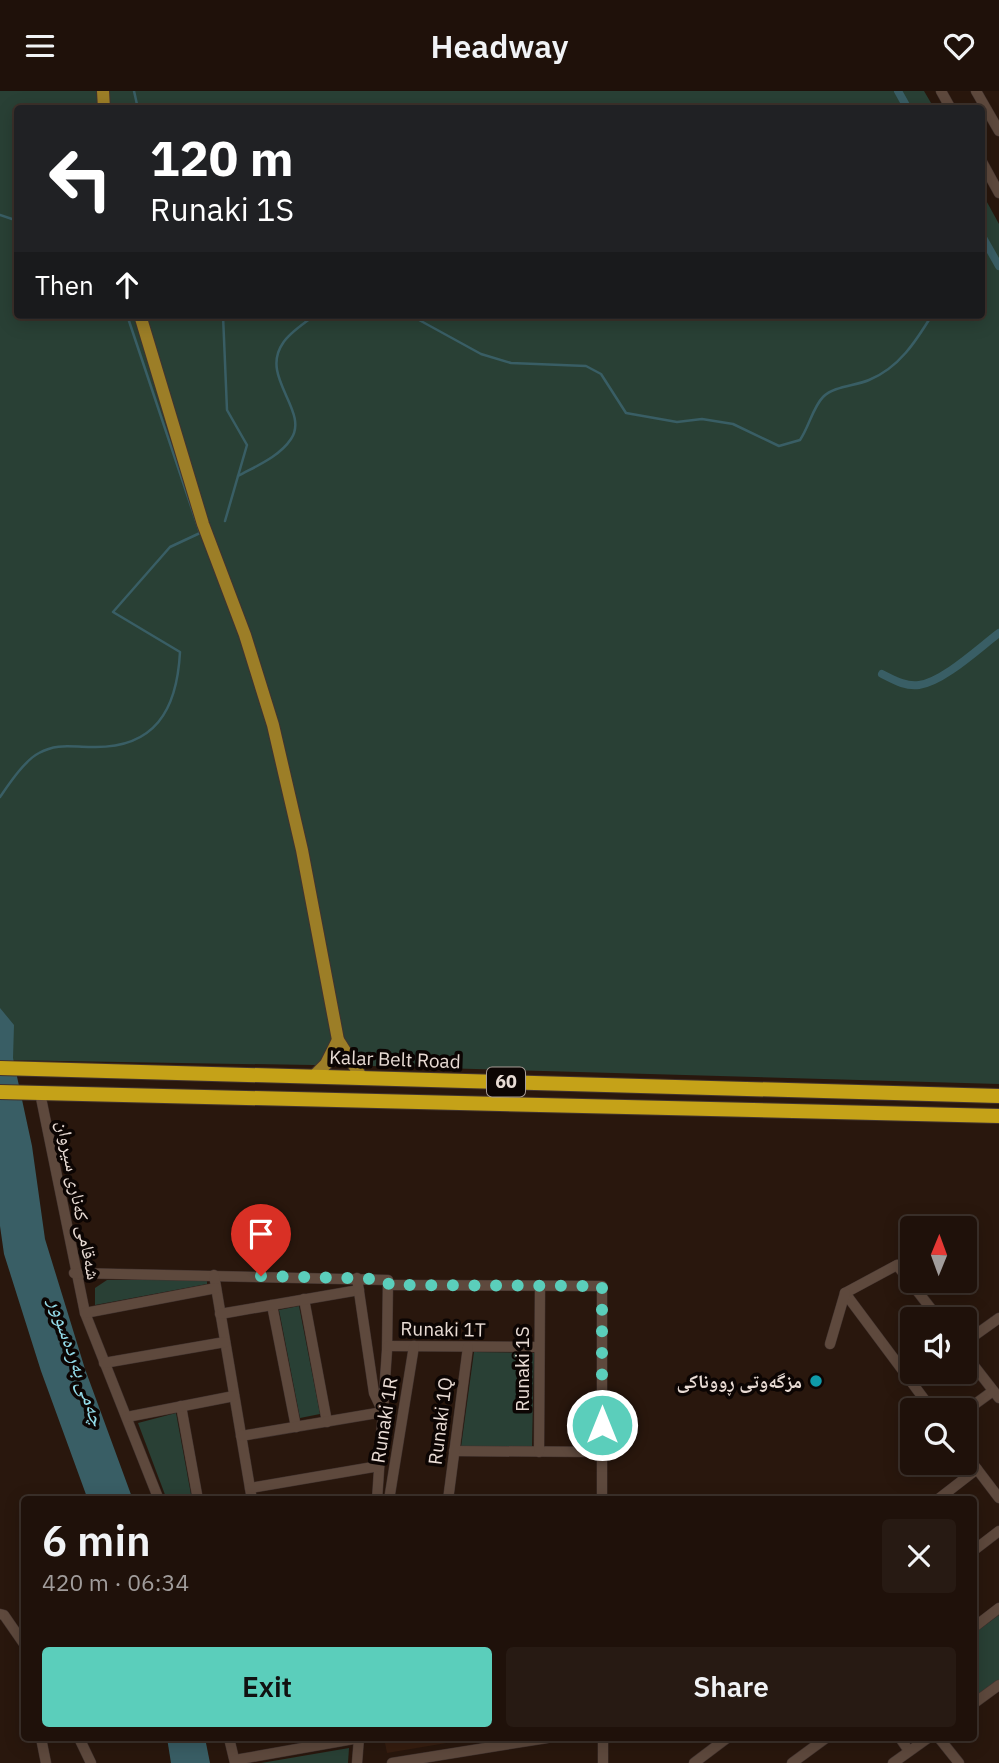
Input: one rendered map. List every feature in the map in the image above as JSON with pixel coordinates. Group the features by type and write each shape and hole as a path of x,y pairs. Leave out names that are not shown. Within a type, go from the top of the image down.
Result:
{"highway":[{"name":"Kalar Belt Road","path":"6,1068 999,1096"},
{"path":"755,1110 751,1099 756,1088"},
{"name":"60","path":"0,1092 999,1116"}],"main road":[{"path":"141,319 203,524 244,635 273,725 302,851 338,1041 362,1078"},
{"path":"314,1076 331,1057 338,1041"}],"street":[{"path":"985,106 998,127"},
{"path":"985,168 999,193"},
{"name":"شەقامی کەناری سیروان","path":"34,1092 85,1313 157,1496"},
{"path":"830,1344 845,1293 897,1265 930,1307"},
{"path":"74,1273 384,1279 390,1285 602,1286 603,1496"},
{"path":"214,1275 251,1496"},
{"path":"357,1278 374,1392 383,1412"},
{"path":"377,1496 390,1285"},
{"name":"Runaki 1S","path":"539,1452 540,1286"},
{"path":"85,1313 216,1288"},
{"path":"220,1314 359,1290"},
{"path":"845,1293 923,1398"},
{"path":"304,1299 327,1422"},
{"path":"272,1305 296,1427"},
{"path":"977,1334 999,1318"},
{"path":"104,1363 225,1342"},
{"name":"Runaki 1T","path":"387,1346 539,1347"},
{"name":"Runaki 1R","path":"390,1496 414,1346"},
{"name":"Runaki 1Q","path":"448,1496 468,1347"},
{"path":"977,1370 996,1395 977,1405"},
{"path":"127,1417 234,1396"},
{"path":"181,1406 197,1496"},
{"path":"241,1436 383,1412"},
{"path":"454,1451 602,1452"},
{"path":"250,1488 379,1466"},
{"path":"977,1469 999,1498"},
{"path":"942,1496 969,1475"},
{"path":"977,1548 999,1531"},
{"path":"977,1625 999,1608"},
{"path":"0,1614 5,1615 21,1638"},
{"path":"977,1701 999,1685"},
{"path":"42,1741 46,1763"},
{"path":"80,1741 91,1763"},
{"path":"230,1741 235,1762 344,1741"},
{"path":"357,1763 359,1741"},
{"path":"603,1741 603,1763"},
{"path":"694,1763 723,1741"},
{"path":"792,1763 822,1741"},
{"path":"902,1741 909,1751"},
{"path":"893,1763 924,1741"},
{"path":"941,1741 959,1763"},
{"path":"393,1763 414,1761 498,1742"}],"shaded area":[{"path":"385,1741 458,1741 387,1753"}],"green space":[{"path":"0,91 924,91 932,105 14,105 14,319 985,319 985,198 999,224 999,1084 371,1066 0,1060"},
{"path":"107,1280 207,1280 207,1284 95,1305 95,1288"},
{"path":"299,1306 320,1414 300,1418 279,1310"},
{"path":"474,1352 534,1353 532,1447 461,1447"},
{"path":"176,1413 191,1496 165,1496 138,1423"},
{"path":"999,1615 999,1680 977,1696 977,1631"},
{"path":"349,1748 348,1763 261,1763"}],"water":[{"path":"0,1008 14,1025 13,1058 32,1146 45,1239 85,1369 132,1496 87,1496 41,1371 4,1254 0,1226"},
{"path":"167,1741 206,1741 210,1763 171,1763"}],"waterway":[{"path":"134,91 137,105"},
{"path":"898,91 906,105"},
{"path":"0,215 14,220"},
{"path":"985,241 999,266"},
{"name":"چەمی بەردەسوور","path":"0,797 28,761 46,750 64,746 113,746 146,733 158,722 174,692 180,652 113,612 170,547 200,533 128,319"},
{"path":"223,319 227,410 247,445 225,521"},
{"path":"238,476 274,456 291,439 295,428 294,417 280,381 277,356 290,335 310,319"},
{"path":"417,319 481,354 511,363 586,366 601,374 626,413 677,422 702,419 733,424 779,446 800,440 816,406 828,393 880,375 898,361 929,319"},
{"path":"882,674 909,685 929,683 950,671 999,633"}],"place":[{"name":"مزگەوتی ڕووناکی","path":"816,1381"}],"route":[{"path":"261,1276 384,1279 390,1282 390,1285 602,1286 602,1425"}]}
